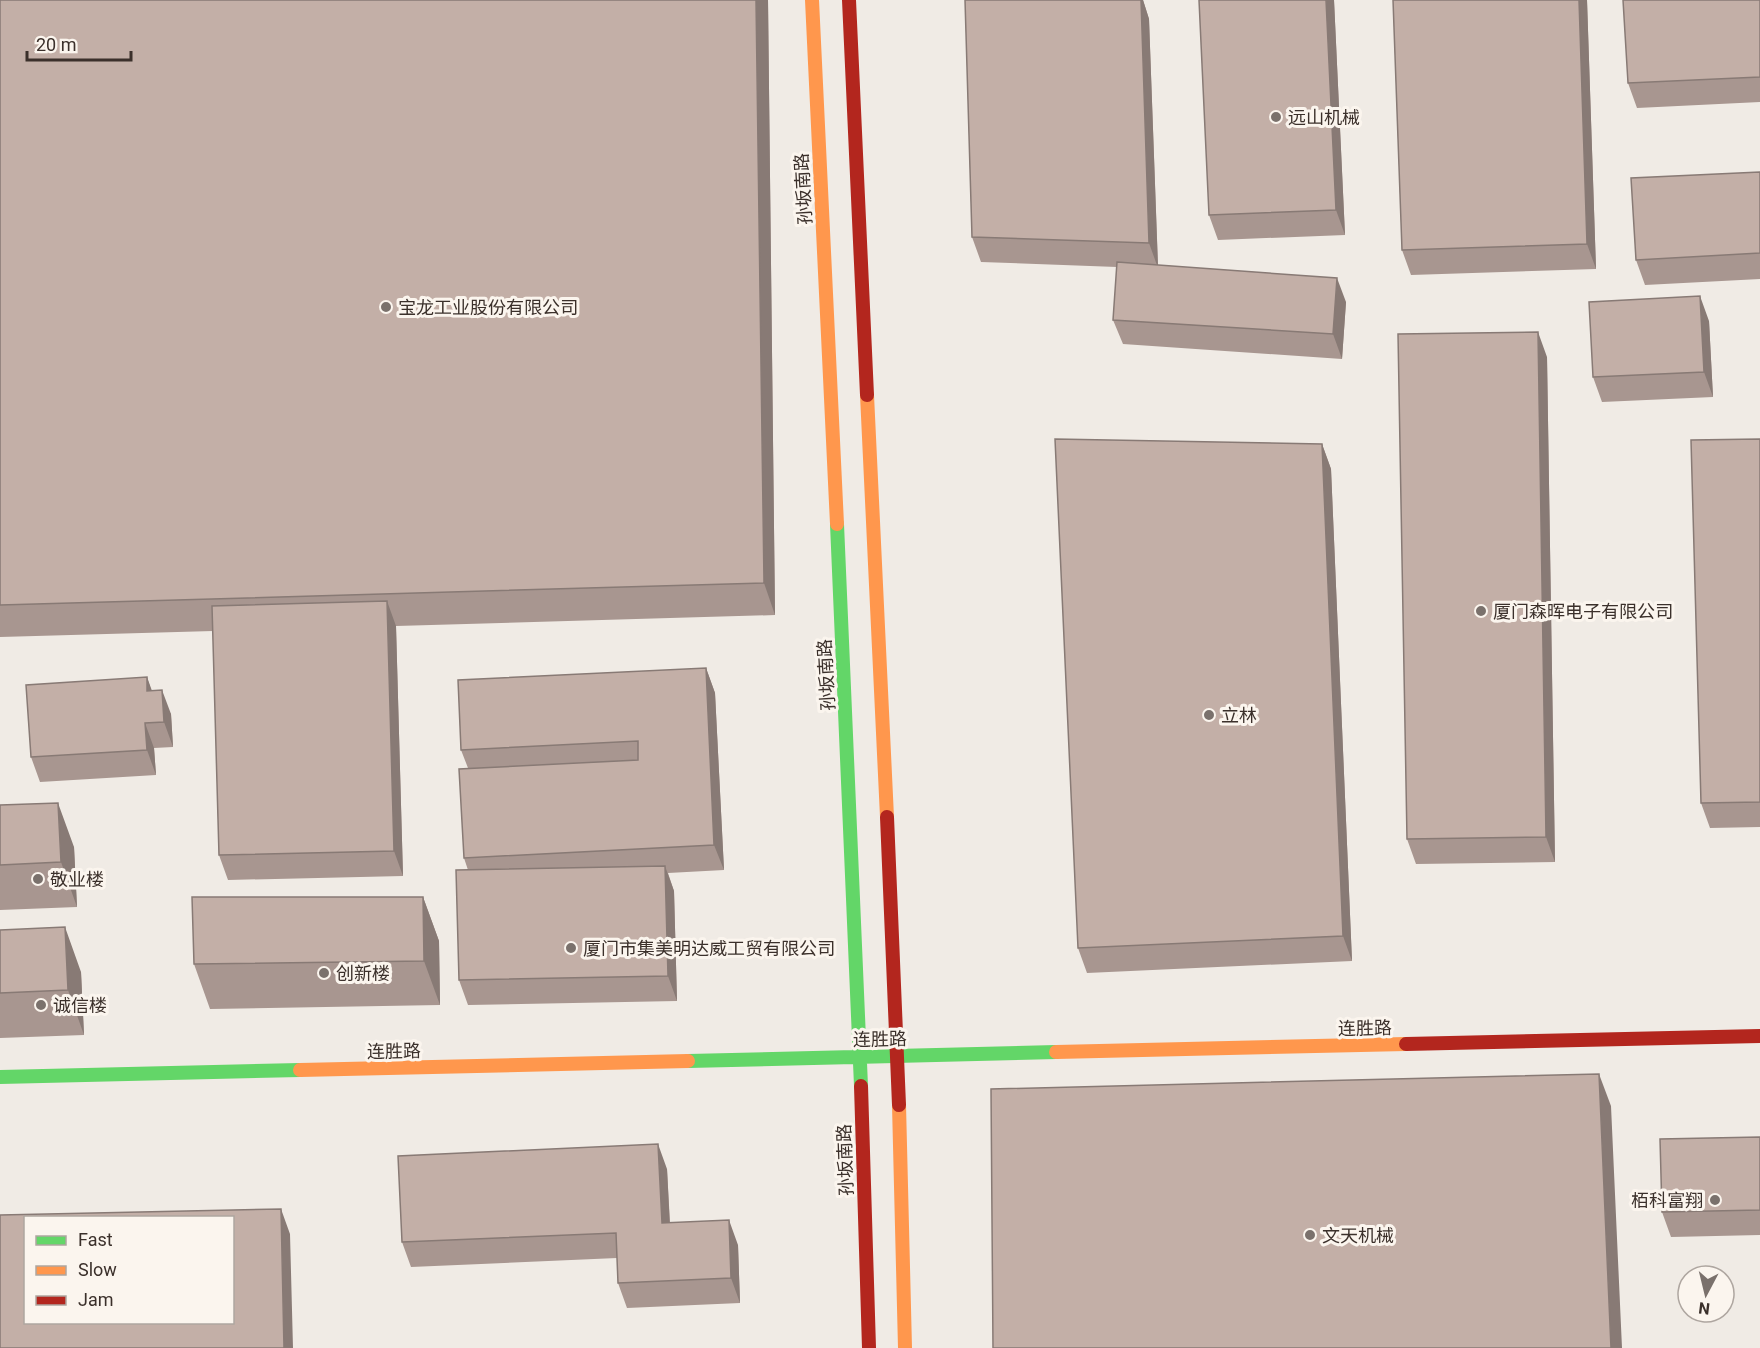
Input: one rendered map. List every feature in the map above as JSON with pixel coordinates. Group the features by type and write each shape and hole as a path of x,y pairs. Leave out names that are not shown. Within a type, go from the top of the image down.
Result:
{"main road":[{"name":"孙坂南路","path":"812,0 860,1058 869,1348"},
{"path":"849,0 897,1057 905,1348"},
{"name":"连胜路","path":"0,1077 1760,1036"}],"building":[{"name":"宝龙工业股份有限公司","path":"0,0 756,0 764,583 0,605"},
{"path":"965,0 1141,0 1149,243 972,237"},
{"name":"远山机械","path":"1199,0 1326,0 1336,210 1209,215"},
{"path":"1393,0 1579,0 1587,244 1402,250"},
{"path":"1623,0 1760,0 1760,77 1628,83"},
{"path":"1760,172 1760,253 1636,260 1631,178"},
{"path":"1117,262 1337,278 1333,334 1113,320"},
{"path":"1700,296 1704,372 1593,377 1589,302"},
{"name":"厦门森晖电子有限公司","path":"1538,332 1546,837 1407,839 1398,334"},
{"name":"立林","path":"1055,439 1322,444 1343,936 1078,948"},
{"path":"1760,439 1760,802 1701,803 1691,440"},
{"path":"387,601 394,851 219,855 212,606"},
{"path":"706,668 714,845 464,858 459,769 638,760 638,741 461,750 458,680"},
{"path":"147,677 147,691 162,690 164,722 145,723 147,750 31,757 26,685"},
{"path":"58,803 61,862 0,865 0,805"},
{"name":"厦门市集美明达威工贸有限公司","path":"665,866 668,976 459,980 456,870"},
{"path":"192,897 423,897 424,961 194,964"},
{"path":"65,927 68,990 0,993 0,930"},
{"name":"文天机械","path":"1599,1074 1611,1348 993,1348 991,1089"},
{"path":"1760,1137 1760,1210 1662,1212 1660,1139"},
{"path":"658,1144 662,1223 729,1220 731,1278 618,1283 616,1233 402,1242 398,1156"},
{"path":"281,1209 284,1348 0,1348 0,1215"}],"traffic: fast":[{"path":"837,524 861,1086"},
{"path":"688,1061 1056,1052"},
{"path":"0,1077 300,1070"}],"traffic: slow":[{"path":"812,0 837,524"},
{"path":"867,395 887,817"},
{"path":"1056,1052 1406,1044"},
{"path":"300,1070 688,1061"},
{"path":"899,1105 905,1348"}],"traffic: jam":[{"path":"849,0 867,395"},
{"path":"887,817 899,1105"},
{"path":"1406,1044 1760,1036"},
{"path":"861,1086 869,1348"}],"place":[{"name":"远山机械","path":"1276,117"},
{"name":"宝龙工业股份有限公司","path":"386,307"},
{"name":"厦门森晖电子有限公司","path":"1481,611"},
{"name":"立林","path":"1209,715"},
{"name":"敬业楼","path":"38,879"},
{"name":"厦门市集美明达威工贸有限公司","path":"571,948"},
{"name":"创新楼","path":"324,973"},
{"name":"诚信楼","path":"41,1005"},
{"name":"栢科富翔","path":"1715,1200"},
{"name":"文天机械","path":"1310,1235"}]}
